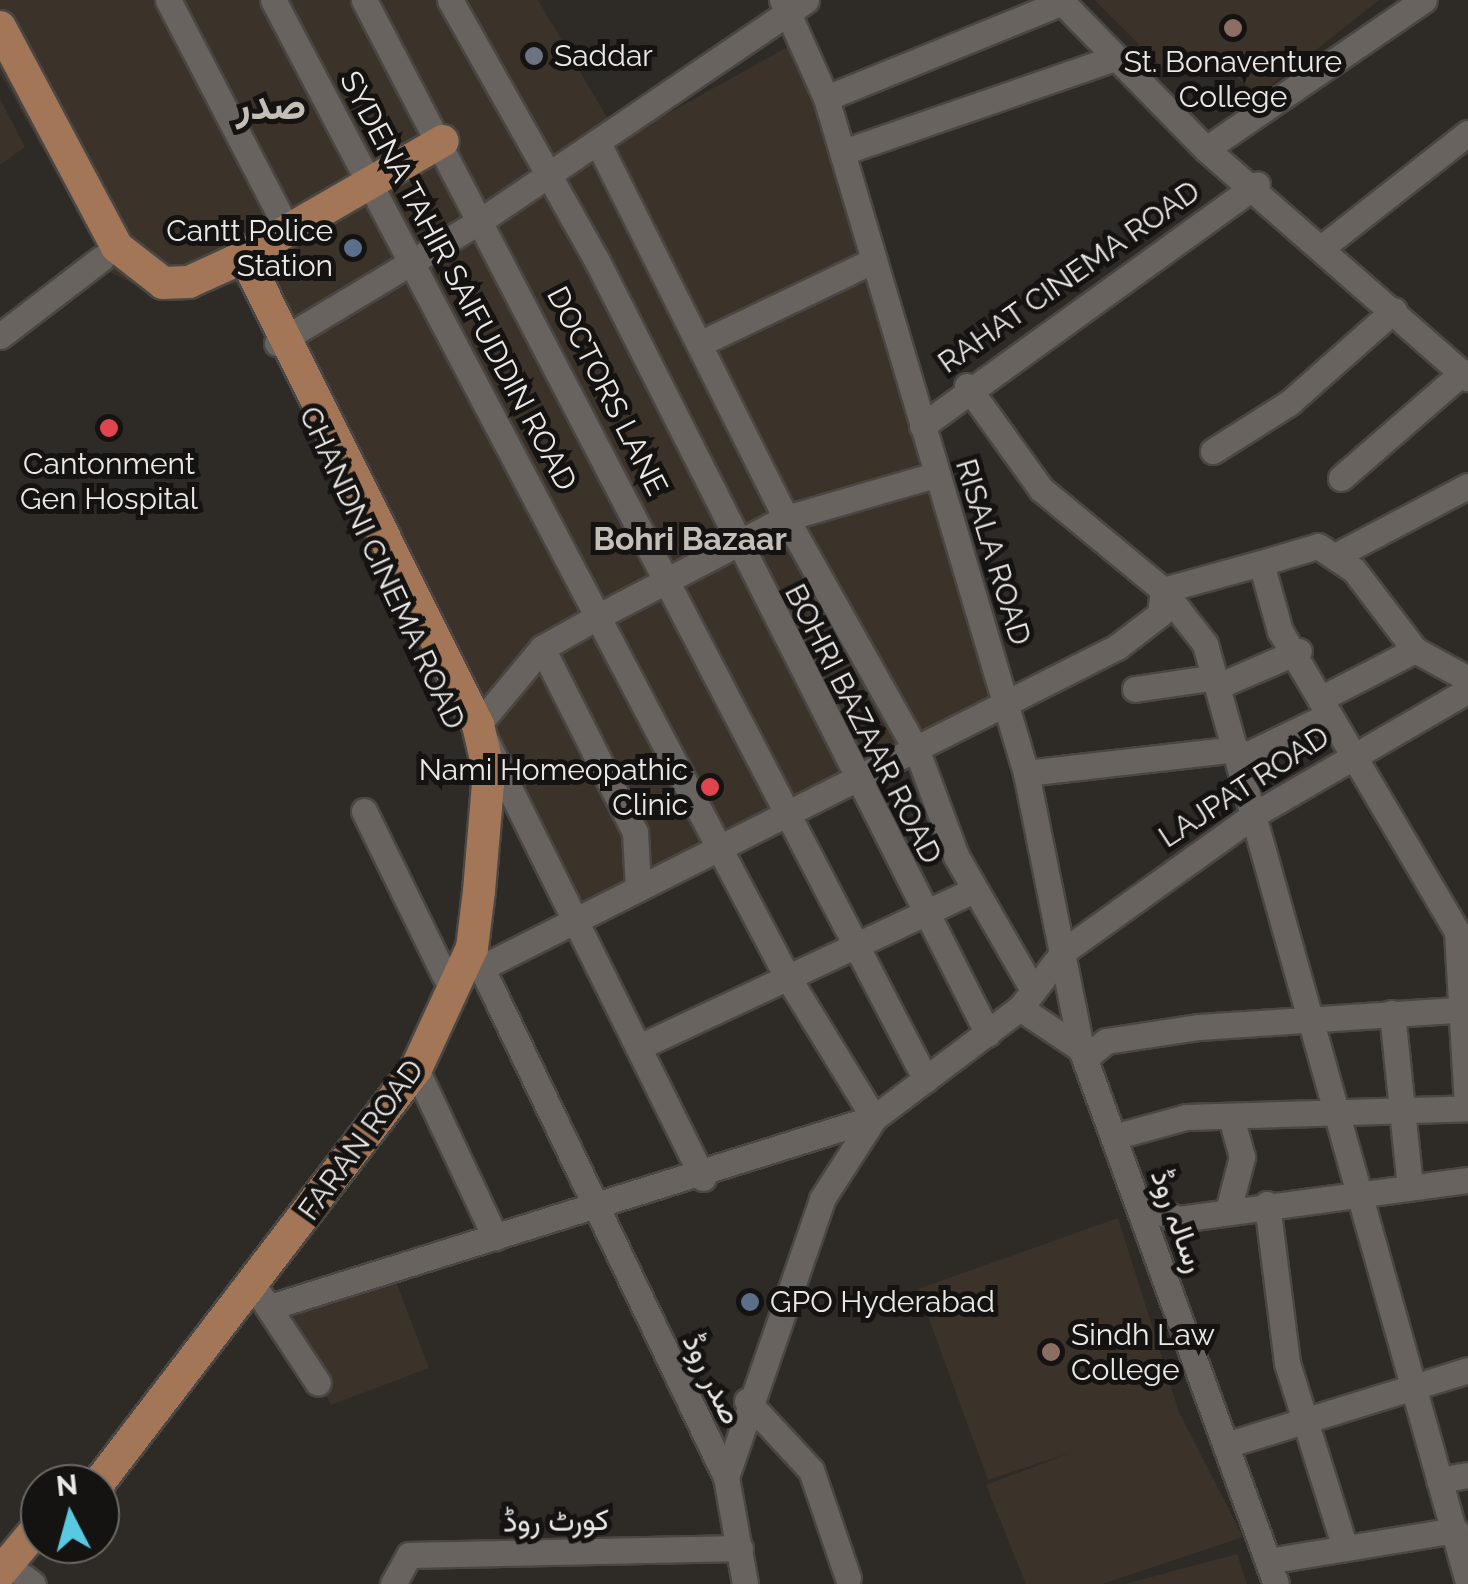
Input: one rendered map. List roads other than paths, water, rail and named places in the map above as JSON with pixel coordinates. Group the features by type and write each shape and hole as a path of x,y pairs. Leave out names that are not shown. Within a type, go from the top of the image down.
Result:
{"main road":[{"path":"0,28 133,266 177,284 238,259 289,232 443,141"},
{"path":"0,72 102,258 146,290 232,284 250,292"},
{"name":"CHANDNI CINEMA ROAD","path":"91,1464 238,1288 409,1045 445,976 473,863 464,748 282,339 250,292 238,259"},
{"name":"FARAN ROAD","path":"116,1464 262,1297 416,1069 476,958 489,773 478,724 238,259"}],"street":[{"path":"168,0 289,232"},
{"name":"SYDENA TAHIR SAIFUDDIN ROAD","path":"272,0 726,847 786,973 874,1118"},
{"name":"DOCTORS LANE","path":"364,0 443,141 667,581 860,944 926,1080"},
{"name":"BOHRI BAZAAR ROAD","path":"450,0 547,174 922,914 988,1034"},
{"path":"1206,149 1424,0"},
{"path":"826,98 1050,3 1114,58 1206,149 1256,184 1465,376 1342,478"},
{"path":"282,339 484,220 793,4"},
{"name":"RISALA ROAD","path":"793,4 843,152 1026,773 1083,1053"},
{"path":"843,152 1114,58"},
{"path":"1324,245 1468,133"},
{"path":"598,142 786,518 916,752 974,890 1026,998 1083,1053 1106,1041 1307,1014 1466,1009"},
{"name":"RAHAT CINEMA ROAD","path":"922,426 966,386 1256,184"},
{"path":"0,336 102,258"},
{"path":"699,344 874,260"},
{"path":"1213,451 1289,403 1394,310"},
{"path":"966,386 1041,488 1163,590 1206,644 1257,813 1307,1014 1336,1112 1354,1198 1406,1386 1455,1530 1468,1582"},
{"path":"703,1178 478,724 542,648 599,616 786,518 936,474"},
{"path":"1334,556 1468,486"},
{"path":"1163,590 1318,546 1334,556 1415,650 1468,679"},
{"path":"1113,1137 1146,1122 1468,1108 1466,1009 1457,932 1358,751 1324,707 1298,651 1265,596 1262,563"},
{"path":"476,958 577,920 792,818 1004,700 1117,647 1160,614 1163,590"},
{"path":"542,648 635,832 638,888"},
{"path":"1026,773 1238,753 1324,707 1415,650"},
{"path":"1135,690 1217,681 1298,651"},
{"name":"LAJPAT ROAD","path":"874,1118 988,1034 1026,998 1064,951 1257,813 1468,690"},
{"path":"364,811 445,976"},
{"path":"639,1047 786,973 860,944 974,890"},
{"name":"صدر روڈ","path":"476,958 604,1209 618,1267 726,1477 744,1584"},
{"path":"1392,1013 1410,1188"},
{"name":"رسالہ روڈ","path":"1083,1053 1272,1572"},
{"path":"416,1069 495,1237"},
{"path":"318,1383 262,1297 604,1209 874,1118"},
{"path":"726,1477 748,1400 822,1199 874,1118"},
{"path":"1228,1211 1242,1157 1231,1118"},
{"path":"1138,1205 1178,1219 1267,1204 1354,1198 1468,1180"},
{"path":"1267,1204 1300,1423 1344,1548"},
{"path":"1226,1445 1406,1386 1468,1370"},
{"path":"748,1400 811,1470 848,1578"},
{"path":"1439,1480 1468,1475"},
{"path":"1272,1572 1344,1548 1455,1530"},
{"name":"کورٹ روڈ","path":"393,1584 409,1555 740,1548"}],"place":[{"name":"St. Bonaventure College","path":"1233,28"},
{"name":"Saddar","path":"534,56"},
{"name":"Cantt Police Station","path":"353,248"},
{"name":"Cantonment Gen Hospital","path":"109,428"},
{"name":"Nami Homeopathic Clinic","path":"710,787"},
{"name":"GPO Hyderabad","path":"750,1302"},
{"name":"Sindh Law College","path":"1051,1352"}],"district":[{"name":"صدر","path":"271,105"},
{"name":"Bohri Bazaar","path":"690,539"}]}
